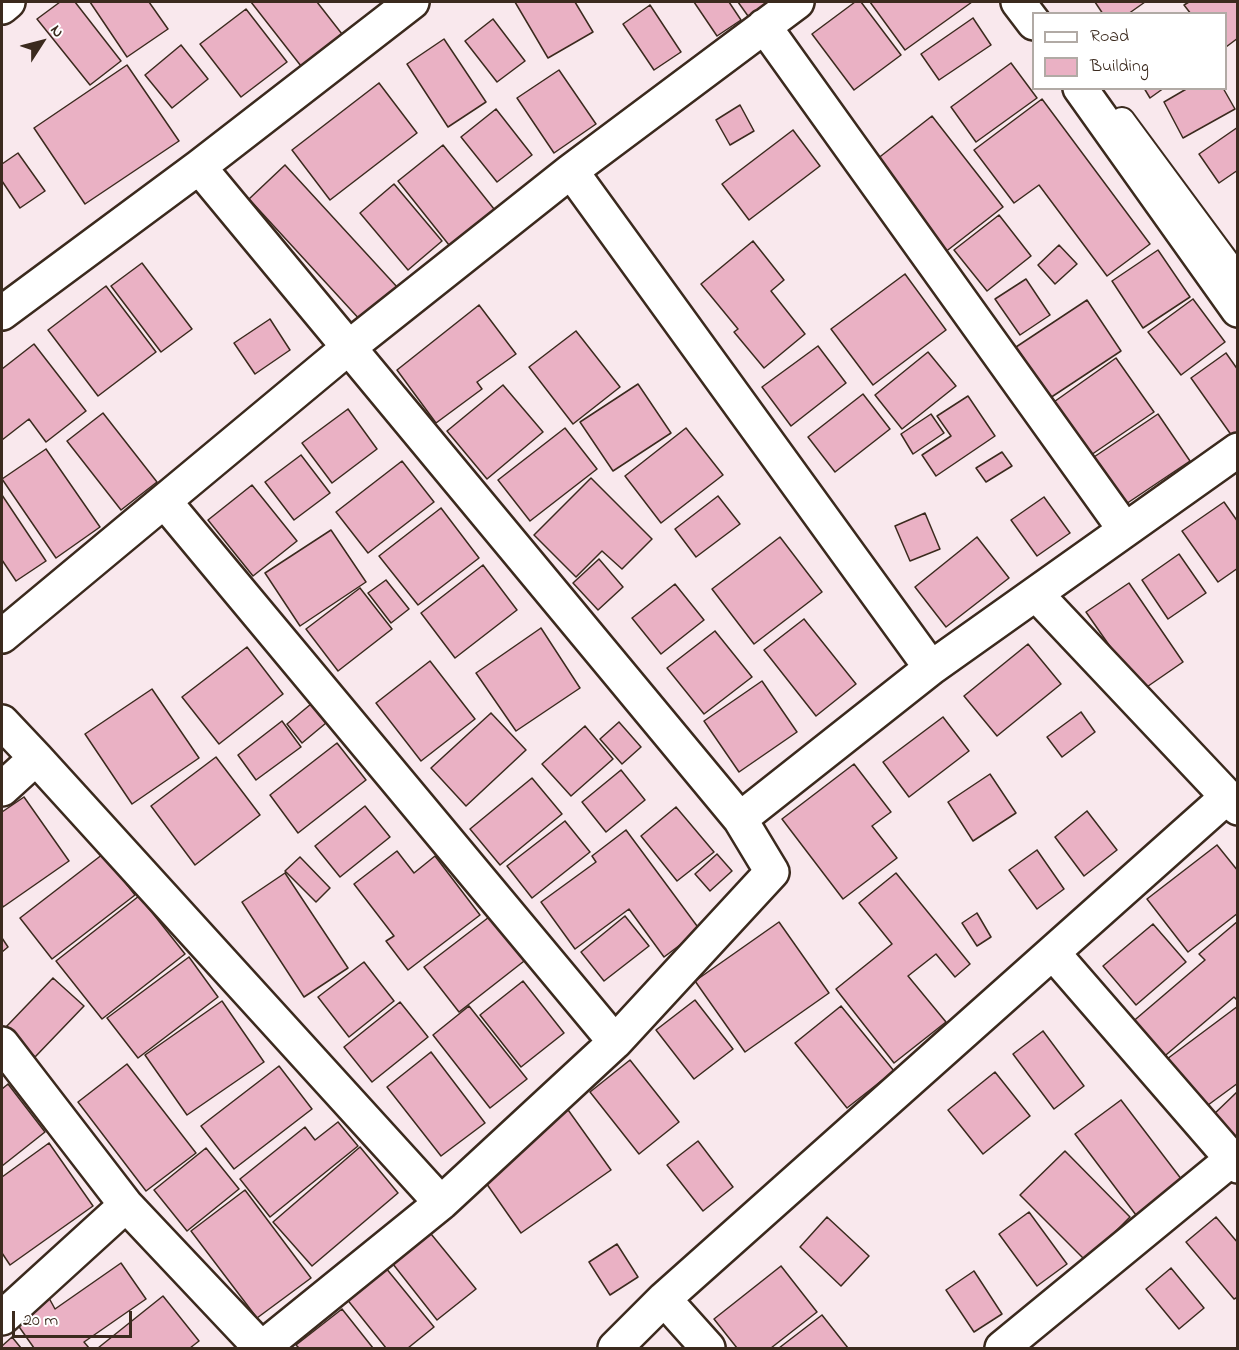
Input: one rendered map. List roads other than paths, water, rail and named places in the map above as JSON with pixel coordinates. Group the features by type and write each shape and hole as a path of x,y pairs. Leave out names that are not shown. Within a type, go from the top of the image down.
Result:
{"street":[{"path":"2,7 8,2"},
{"path":"2,313 199,167 412,2"},
{"path":"2,636 348,348 571,171 797,2"},
{"path":"1018,2 1032,20"},
{"path":"764,26 1125,531"},
{"path":"1081,90 1238,310"},
{"path":"1101,90 1238,278"},
{"path":"5,1055 126,1205 261,1348 441,1203 615,1042 772,872 740,819 199,167"},
{"path":"571,171 931,668"},
{"path":"740,819 931,668 1238,450"},
{"path":"165,502 615,1042"},
{"path":"615,1348 664,1299 1053,953 1232,802 1036,594"},
{"path":"2,722 441,1203"},
{"path":"2,789 36,758"},
{"path":"1002,1348 1235,1162 1053,953"},
{"path":"2,1318 126,1205"},
{"path":"664,1299 708,1348"}]}
